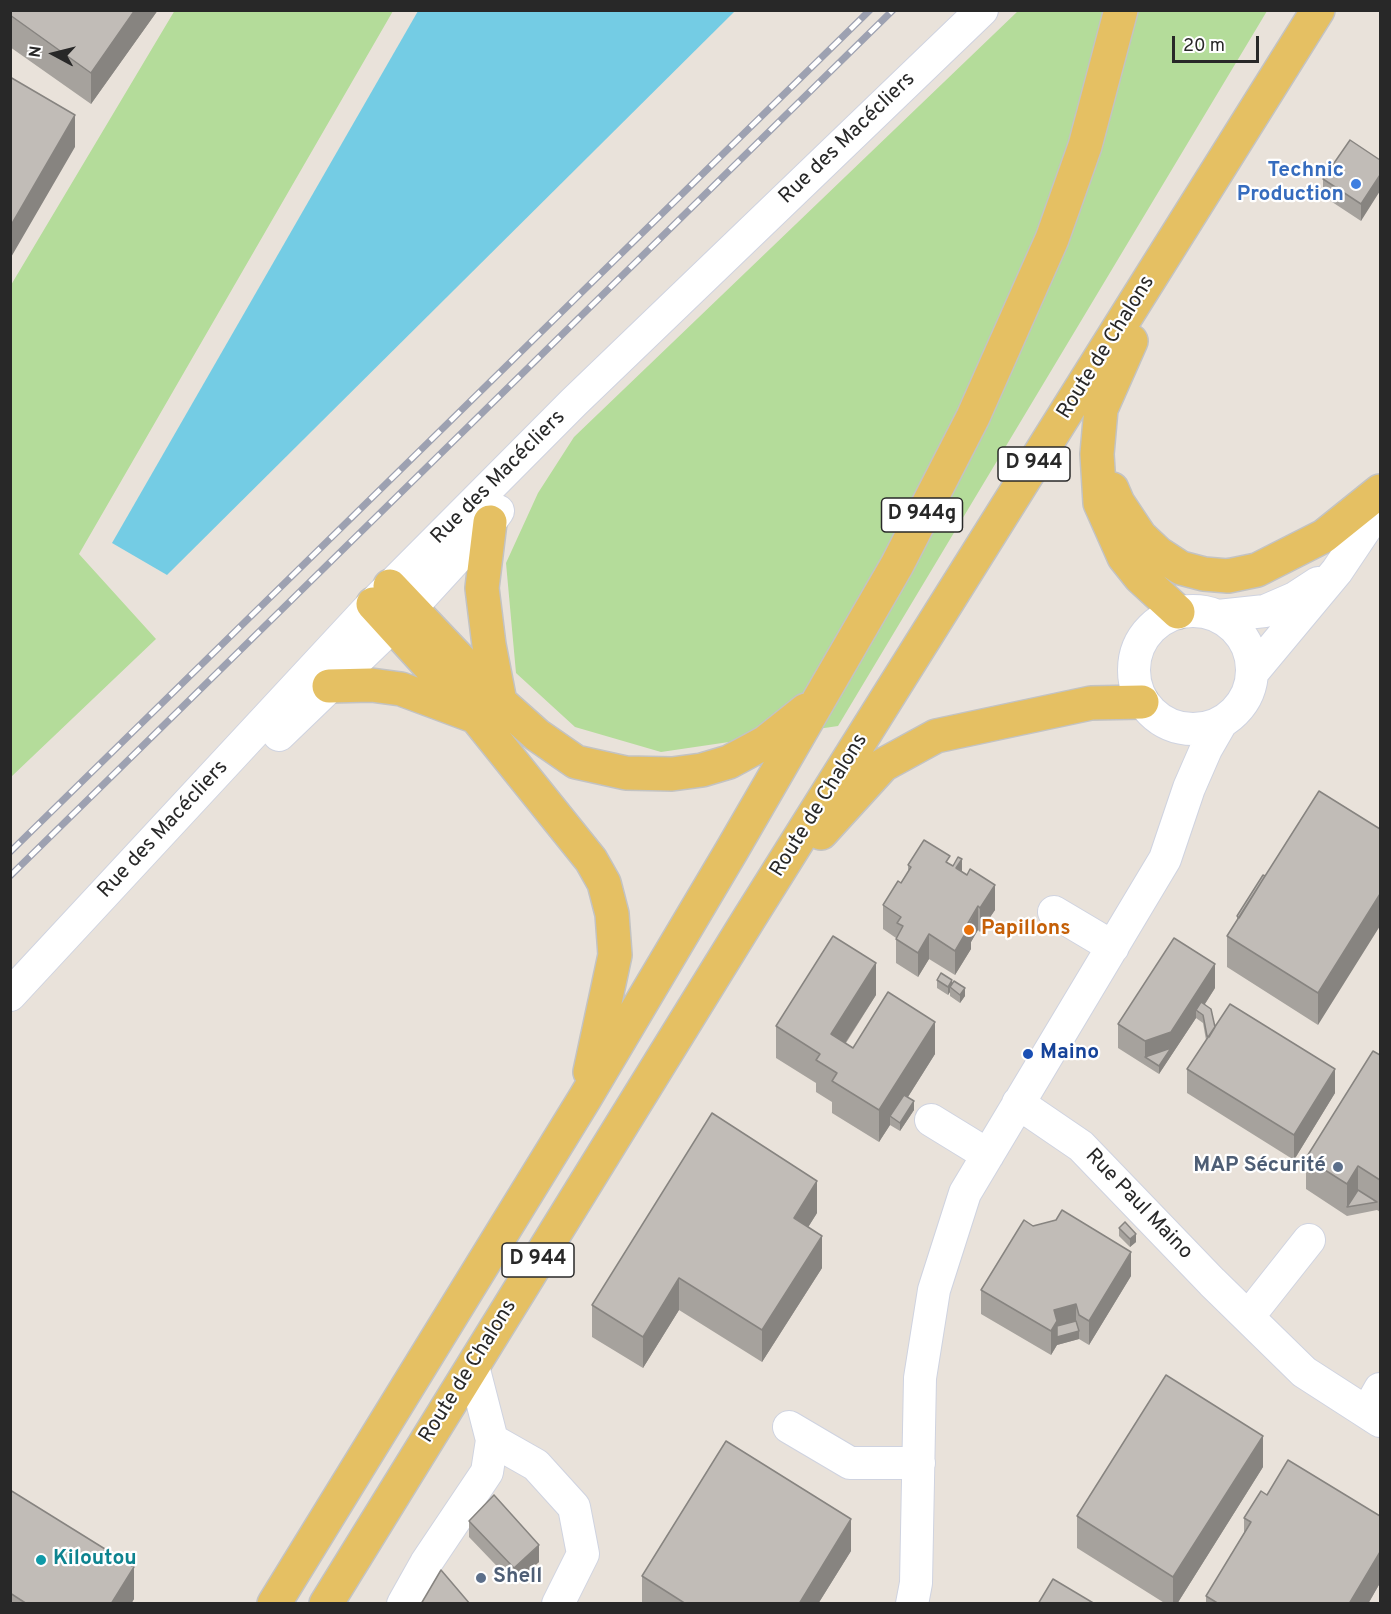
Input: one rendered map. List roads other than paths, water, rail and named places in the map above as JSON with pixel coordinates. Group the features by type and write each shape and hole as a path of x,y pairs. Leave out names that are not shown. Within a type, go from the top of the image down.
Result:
{"main road":[{"name":"Route de Chalons","path":"274,1604 585,1098 897,565 973,417 1042,261 1085,146 1121,10"},
{"name":"Route de Chalons","path":"326,1604 750,917 1315,16"},
{"path":"1178,612 1140,577 1124,557 1101,503 1097,454 1101,409 1124,353 1315,16"},
{"path":"1097,454 1118,503 1140,536 1158,553 1181,568 1204,574 1228,576 1257,570 1324,536 1380,491"},
{"path":"488,710 489,645 482,588 490,522"},
{"path":"392,606 488,710 591,860 604,883 612,914 615,955 585,1098"},
{"path":"329,686 371,685 401,689 488,710 537,735 576,762 626,773 672,774 702,770 729,762 766,742 820,700"},
{"path":"750,917 846,804 883,765 936,736 1091,703 1152,711"}],"street":[{"name":"Rue des Macécliers","path":"10,995 392,606 574,402 981,10"},
{"name":"Rue des Macécliers","path":"38,966 329,686 392,606 490,522 574,402"},
{"path":"1252,673 1336,571 1380,507"},
{"path":"1218,616 1265,611 1295,598 1336,571"},
{"path":"1152,711 1176,727 1190,730 1221,723 1232,715 1243,702 1249,689 1252,673 1245,640 1233,625 1218,616 1199,611 1178,612 1163,617 1150,628 1138,647 1133,670 1136,687 1178,753 1189,788"},
{"path":"912,1604 916,1583 920,1378 934,1290 965,1193 1165,859 1189,788 1206,749 1221,723"},
{"path":"1054,912 1113,947"},
{"name":"Rue Paul Maino","path":"1018,1103 1081,1146 1304,1372 1376,1407"},
{"path":"931,1120 988,1155"},
{"path":"1248,1317 1309,1240"},
{"path":"403,1604 426,1563 487,1472 492,1440 473,1366"},
{"path":"789,1427 850,1463 919,1463"},
{"path":"492,1440 536,1465 574,1506 583,1554 558,1604"}],"water":[{"path":"418,11 735,11 167,575 112,543"}],"railway":[{"path":"10,852 870,10"},
{"path":"10,876 893,10"}],"place":[{"name":"Technic Production","path":"1356,184"},
{"name":"Papillons","path":"969,930"},
{"name":"Maino","path":"1028,1054"},
{"name":"MAP Sécurité","path":"1338,1167"},
{"name":"Kiloutou","path":"41,1560"},
{"name":"Shell","path":"481,1578"}]}
